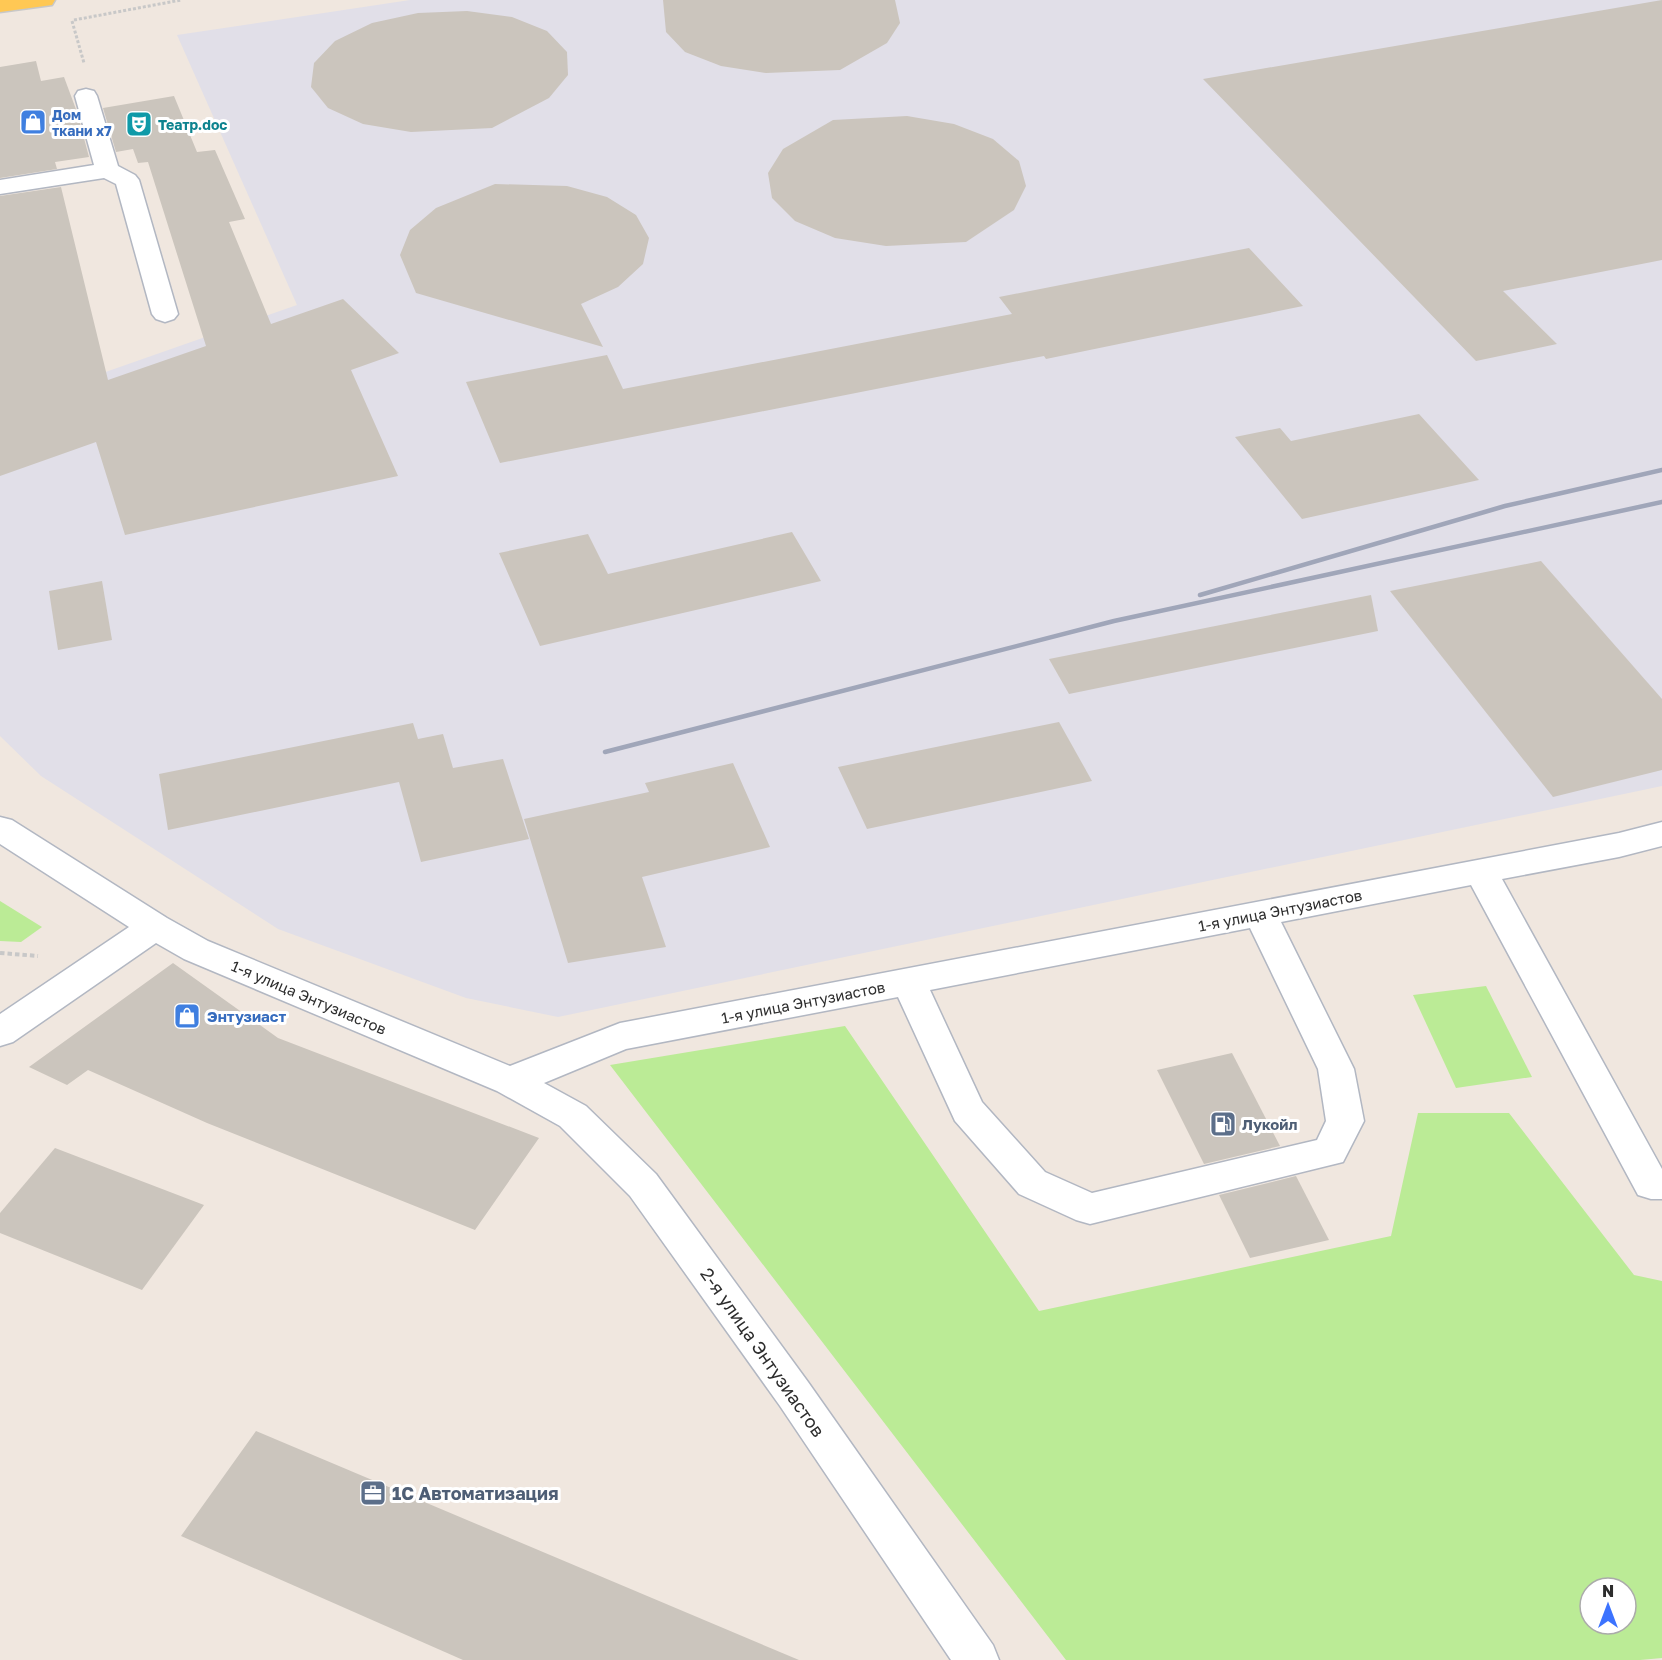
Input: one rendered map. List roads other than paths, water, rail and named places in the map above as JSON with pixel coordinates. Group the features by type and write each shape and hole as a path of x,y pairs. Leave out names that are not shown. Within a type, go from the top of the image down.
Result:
{"main road":[{"path":"0,6 44,0"}],"street":[{"path":"86,96 107,170"},
{"path":"0,187 107,170 127,180 165,314"},
{"name":"1-я улица Энтузиастов","path":"0,828 196,950 510,1081 620,1037 1620,845 1662,834"},
{"path":"1481,872 1651,1184 1662,1184"},
{"path":"909,982 968,1111 1032,1183 1090,1209 1330,1152 1345,1121 1336,1069 1260,914"},
{"path":"0,1032 100,962 156,927"},
{"name":"2-я улица Энтузиастов","path":"510,1081 573,1116 643,1185 794,1394 977,1660"}],"railway":[{"path":"1200,595 1505,506 1662,470"},
{"path":"605,752 1114,621 1662,502"}],"place":[{"name":"Дом ткани x7","path":"33,122"},
{"name":"Театр.doc","path":"139,124"},
{"name":"Энтузиаст","path":"187,1016"},
{"name":"Лукойл","path":"1223,1124"},
{"name":"1С Автоматизация","path":"373,1493"}]}
